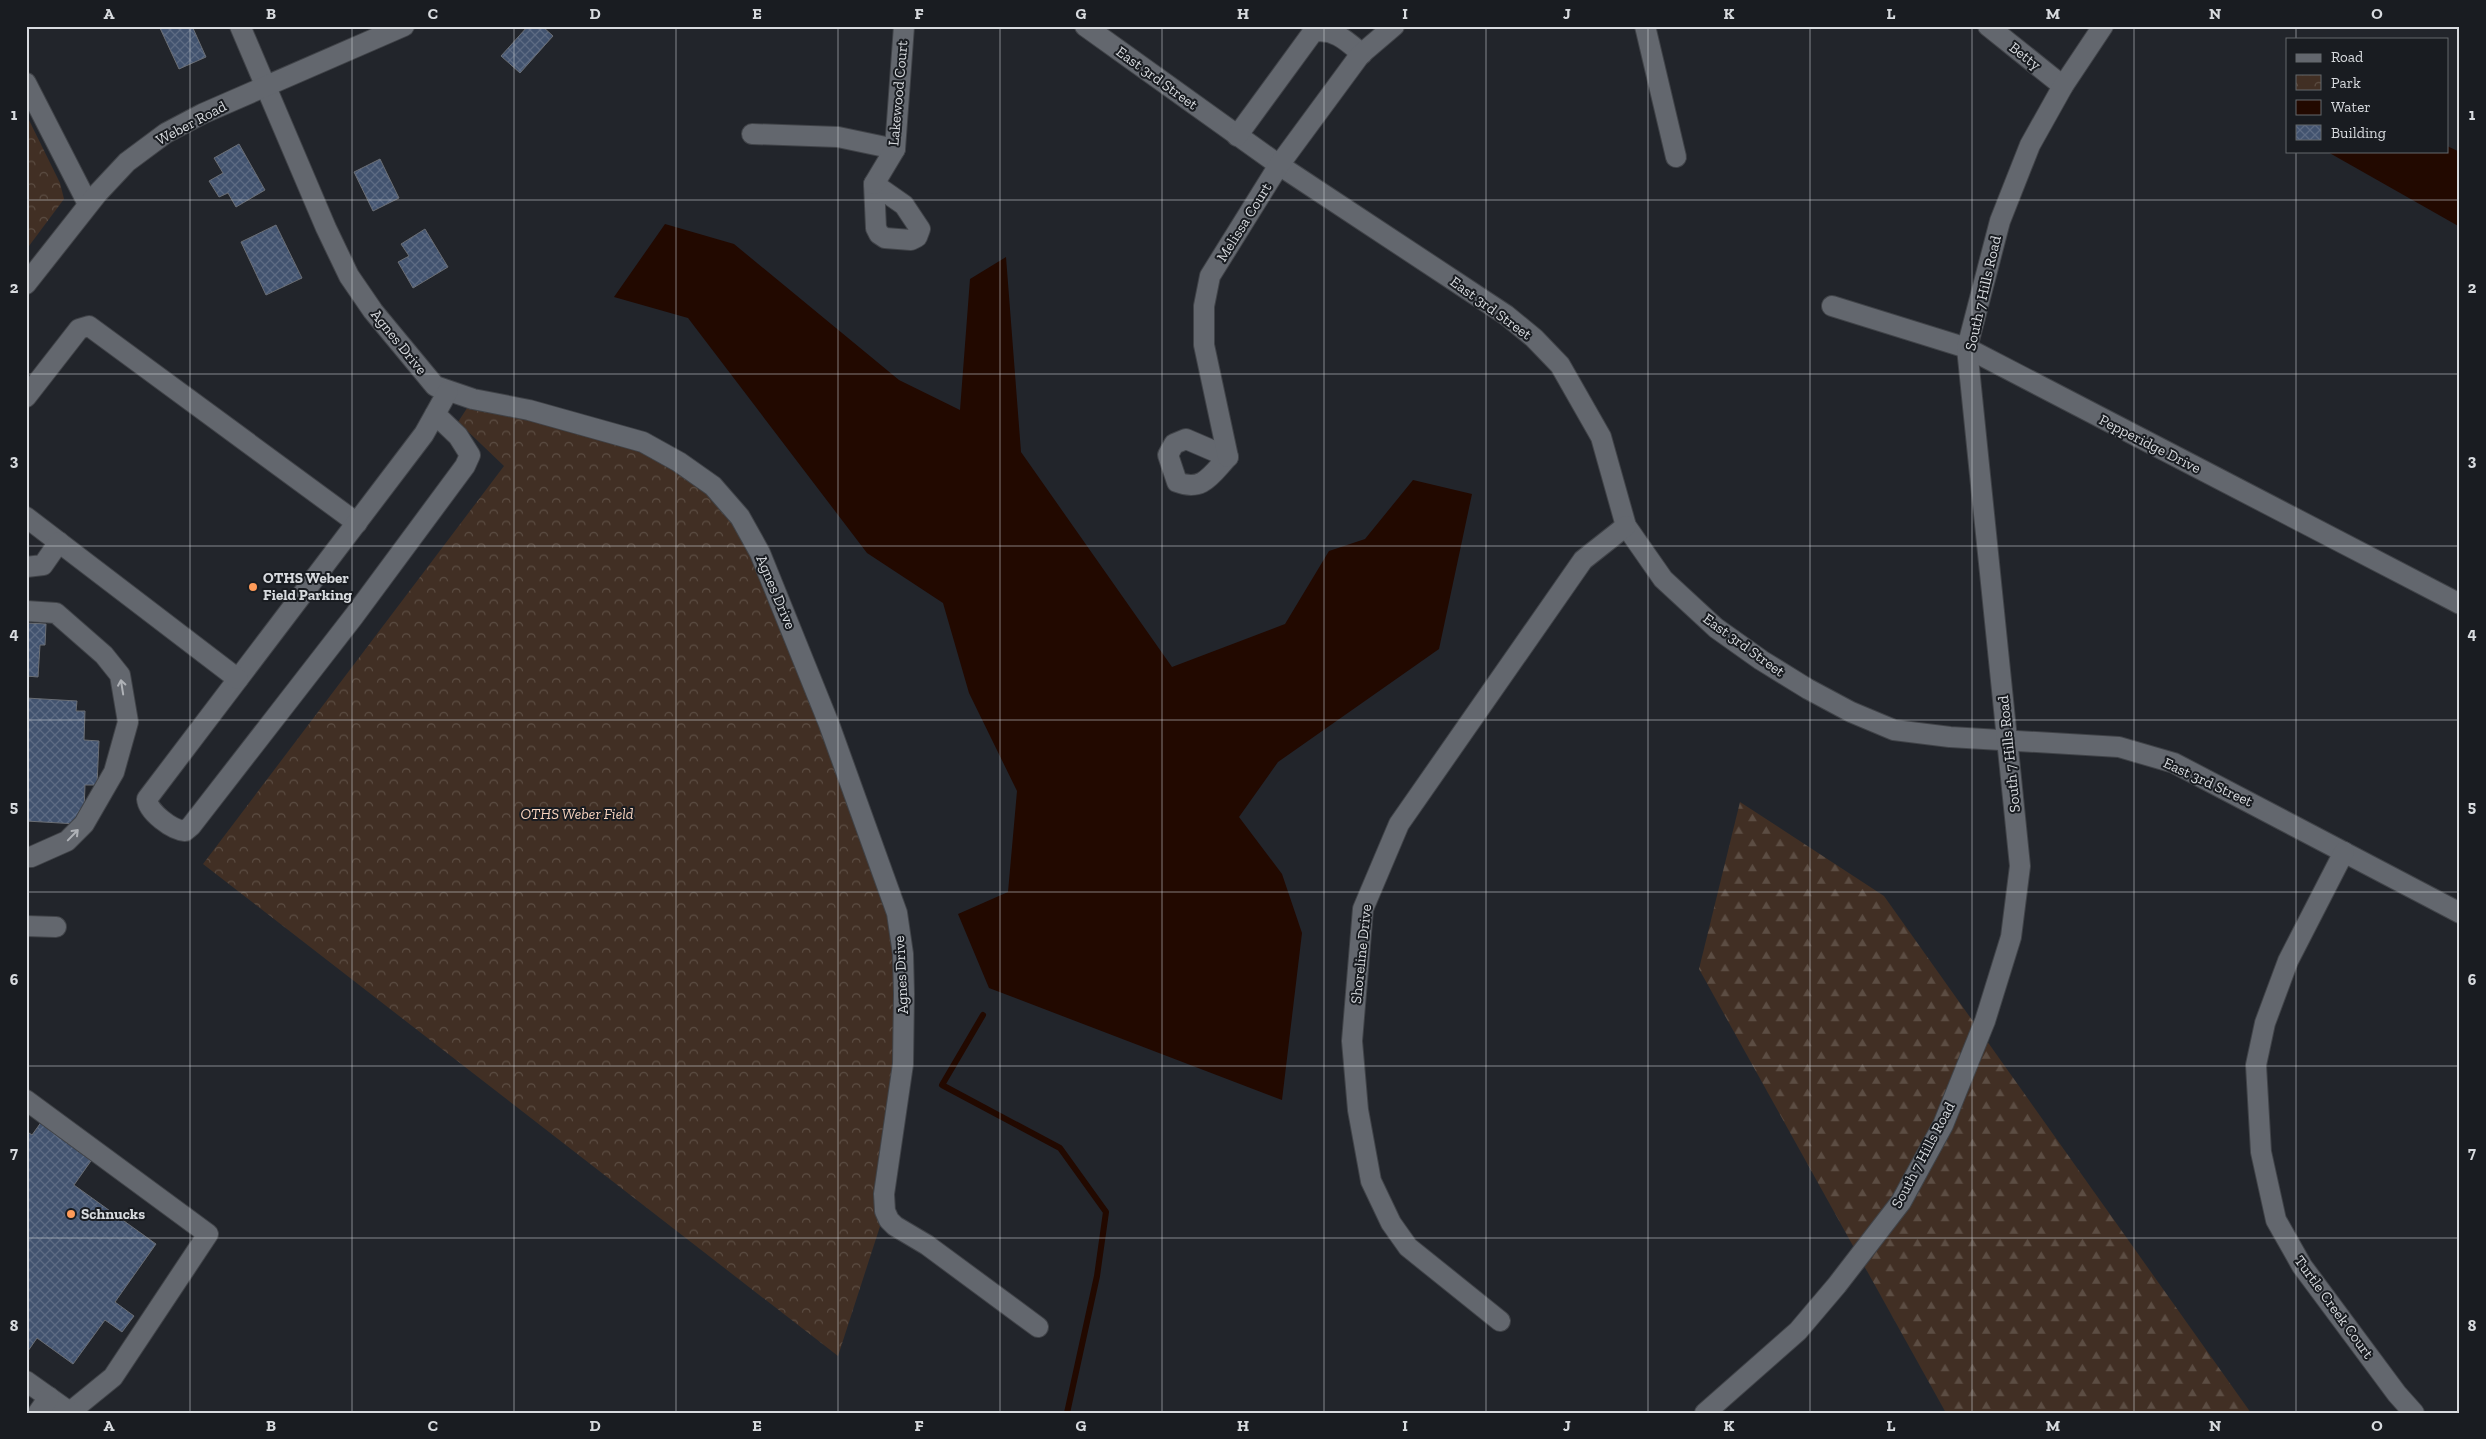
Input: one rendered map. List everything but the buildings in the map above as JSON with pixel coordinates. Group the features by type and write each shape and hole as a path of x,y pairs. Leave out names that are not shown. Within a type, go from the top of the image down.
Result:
{"street":[{"name":"Agnes Drive","path":"240,26 326,228 349,276 373,311 410,354 421,372 435,386 448,391 605,430 643,442 680,462 713,486 740,517 760,553 781,601 829,724 897,913 903,954 902,1064 884,1194 885,1211 889,1220 896,1226 927,1245 1038,1327"},
{"name":"Weber Road","path":"26,284 88,204 127,162 166,133 202,114 404,26"},
{"name":"Lakewood Court","path":"874,184 895,149 904,26"},
{"name":"East 3rd Street","path":"1085,26 1279,166 1506,315 1548,352 1560,365 1601,437 1626,526 1663,579 1716,628 1808,689 1851,712 1894,730 1950,738 2008,739 2119,747 2174,763 2460,913"},
{"name":"Melissa Court","path":"1228,457 1204,345 1204,306 1210,276 1279,166 1362,54 1394,26"},
{"path":"1645,26 1676,157"},
{"name":"Betty","path":"1988,26 2063,86"},
{"name":"South 7 Hills Road","path":"1705,1413 1798,1331 1837,1285 1901,1202 1943,1125 1985,1021 2011,937 2020,866 1967,348 2000,221 2030,145 2063,86 2103,26"},
{"path":"1237,136 1313,32 1325,30 1346,39 1362,54"},
{"path":"26,83 88,204"},
{"path":"752,134 838,137 895,149"},
{"name":"Pepperidge Drive","path":"1832,306 1967,348 2460,604"},
{"path":"26,397 79,329 89,326 357,522"},
{"path":"435,414 458,436 470,455 465,466 354,616 197,818 185,831 178,830 147,805 147,798 424,434 435,414 448,391"},
{"path":"26,517 238,679"},
{"name":"Shoreline Drive","path":"1500,1321 1408,1247 1390,1223 1371,1181 1358,1110 1352,1041 1363,909 1399,824 1583,560 1626,526"},
{"path":"26,567 43,565 59,542"},
{"path":"26,611 56,613 104,655 120,675 128,722 114,772 84,824 67,841 28,857"},
{"name":"Turtle Creek Court","path":"2344,852 2288,961 2273,995 2265,1023 2256,1065 2261,1152 2276,1220 2302,1266 2397,1394 2414,1413"},
{"path":"26,926 56,927"},
{"path":"26,1100 208,1234 113,1377 70,1412 43,1405 26,1381"}],"green space":[{"path":"26,114 60,183 64,199 26,250"},
{"name":"OTHS Weber Field","path":"473,399 679,462 760,553 903,954 885,1211 838,1356 203,864 504,466 458,422"},
{"path":"1740,802 1884,896 2251,1413 1946,1413 1699,969"}],"water":[{"path":"2448,146 2460,152 2460,227 2328,152 2448,152"},
{"path":"665,224 734,244 899,380 960,410 970,279 1006,257 1021,452 1172,667 1285,624 1329,551 1365,539 1413,480 1472,494 1439,649 1278,762 1239,817 1282,874 1302,933 1282,1100 989,988 958,914 1008,892 1017,791 969,693 943,603 867,553 688,318 614,297"}],"waterway":[{"path":"983,1015 942,1085 1060,1148 1106,1212 1097,1276 1067,1413"}],"place":[{"name":"OTHS Weber Field Parking","path":"253,587"},
{"name":"Schnucks","path":"71,1214"}]}
